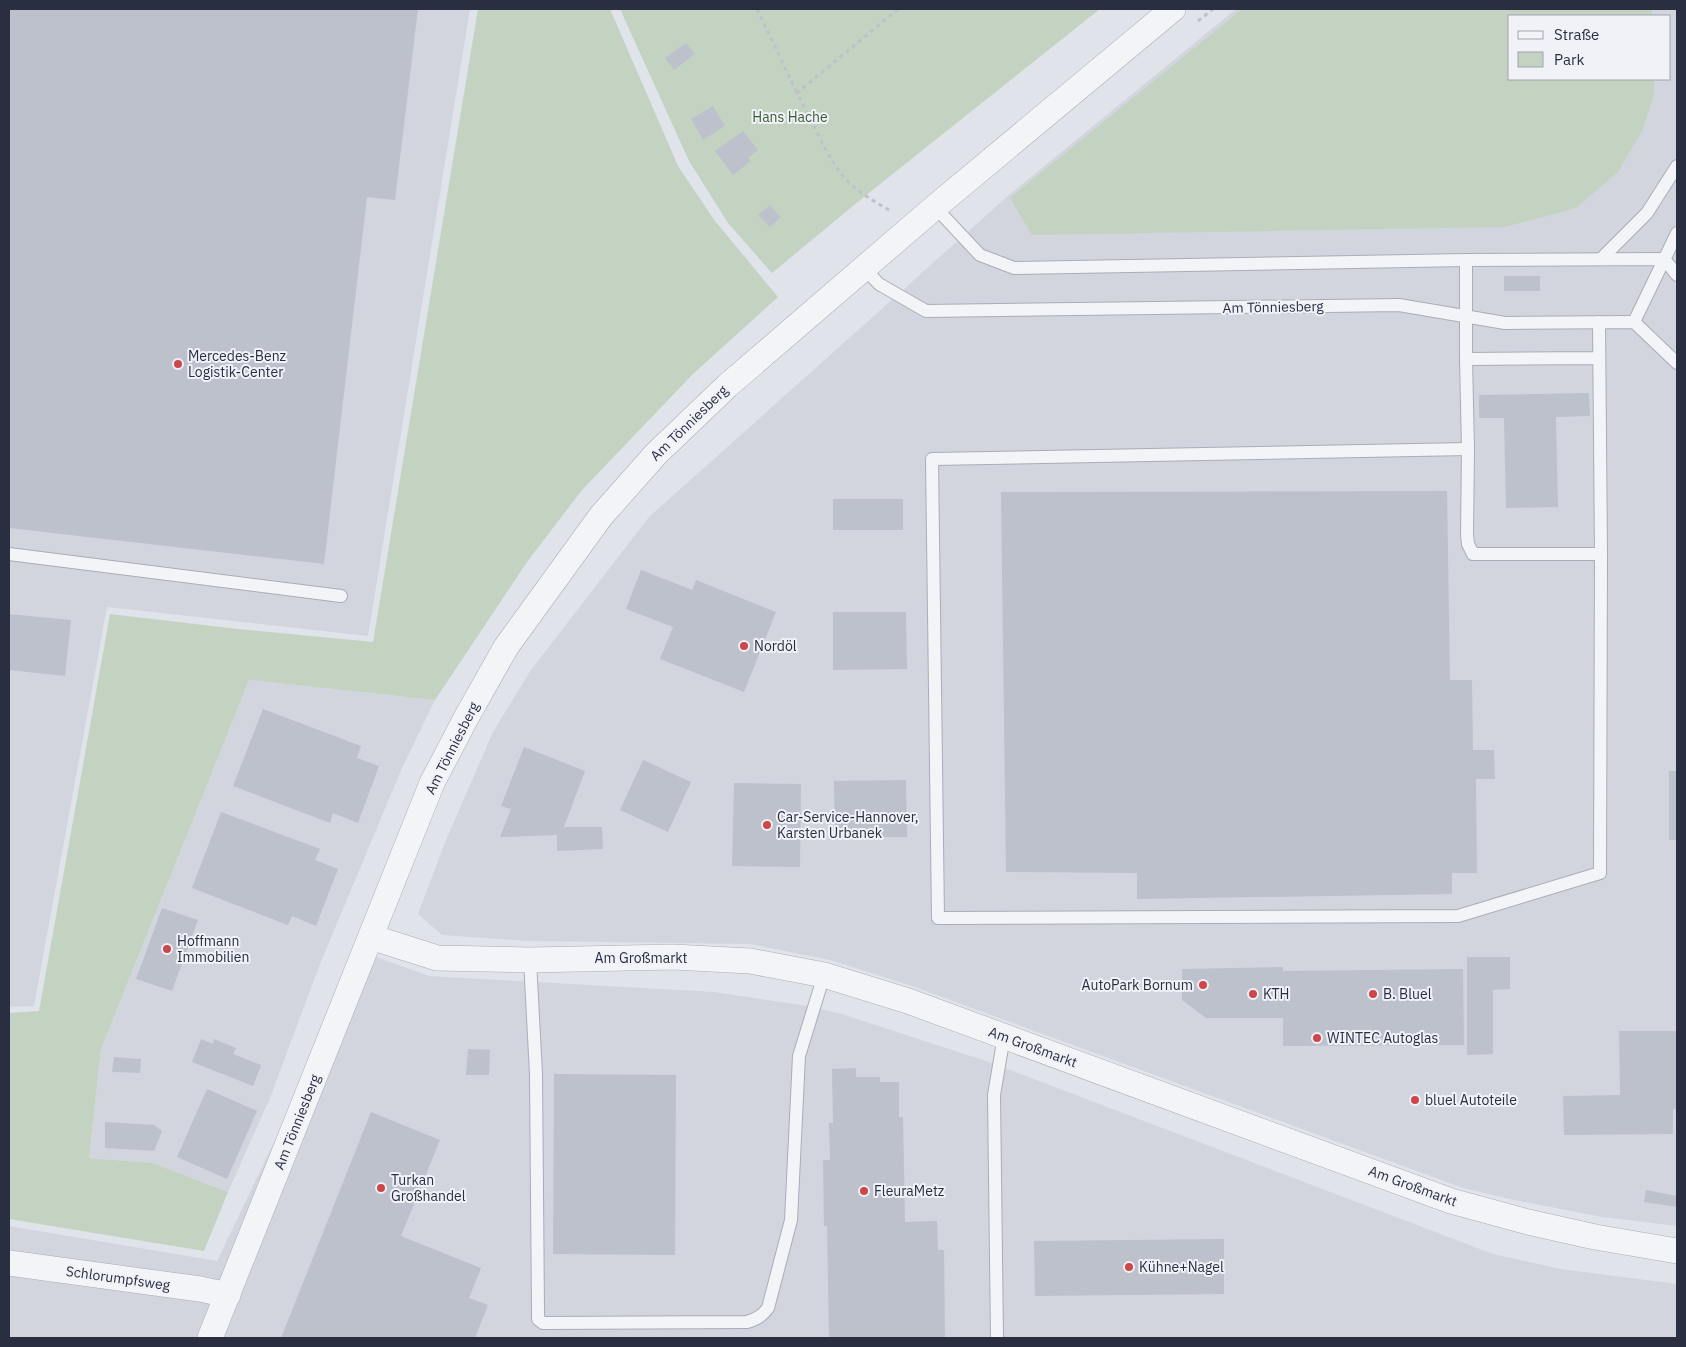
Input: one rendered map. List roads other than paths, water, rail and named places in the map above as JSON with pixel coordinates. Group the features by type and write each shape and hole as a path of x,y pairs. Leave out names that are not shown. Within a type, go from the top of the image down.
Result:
{"street":[{"name":"Am Tönniesberg","path":"210,1338 432,782 506,647 596,524 656,454 727,386 935,207 1172,9"},
{"name":"Am Großmarkt","path":"371,937 437,958 530,960 673,957 750,961 824,975 908,1001 1451,1201 1528,1222 1595,1237 1677,1251"},
{"name":"Schlorumpfsweg","path":"9,1264 200,1289 228,1295"}],"lane":[{"path":"1601,259 1647,213 1677,166"},
{"path":"935,207 980,255 1014,268 1466,260 1664,259 1677,274"},
{"path":"1677,233 1634,322 1677,362"},
{"path":"1466,260 1468,544 1473,554 1601,554"},
{"name":"Am Tönniesberg","path":"864,268 879,284 926,311 1398,305 1505,323 1634,322"},
{"path":"1468,449 932,459 938,918 1458,916 1600,873 1601,554 1599,322"},
{"path":"1466,359 1598,358"},
{"path":"9,554 341,596"},
{"path":"530,960 536,1074 538,1319 543,1323 747,1322 763,1315 768,1308 791,1220 799,1056 824,975"},
{"path":"997,1338 994,1095 1004,1036"}],"place":[{"name":"Mercedes-Benz Logistik-Center","path":"178,364"},
{"name":"Nordöl","path":"744,646"},
{"name":"Car-Service-Hannover, Karsten Urbanek","path":"767,825"},
{"name":"Hoffmann Immobilien","path":"167,949"},
{"name":"AutoPark Bornum","path":"1203,985"},
{"name":"KTH","path":"1253,994"},
{"name":"B. Bluel","path":"1373,994"},
{"name":"WINTEC Autoglas","path":"1317,1038"},
{"name":"bluel Autoteile","path":"1415,1100"},
{"name":"Turkan Großhandel","path":"381,1188"},
{"name":"FleuraMetz","path":"864,1191"},
{"name":"Kühne+Nagel","path":"1129,1267"}],"park label":[{"name":"Hans Hache","path":"790,117"}]}
